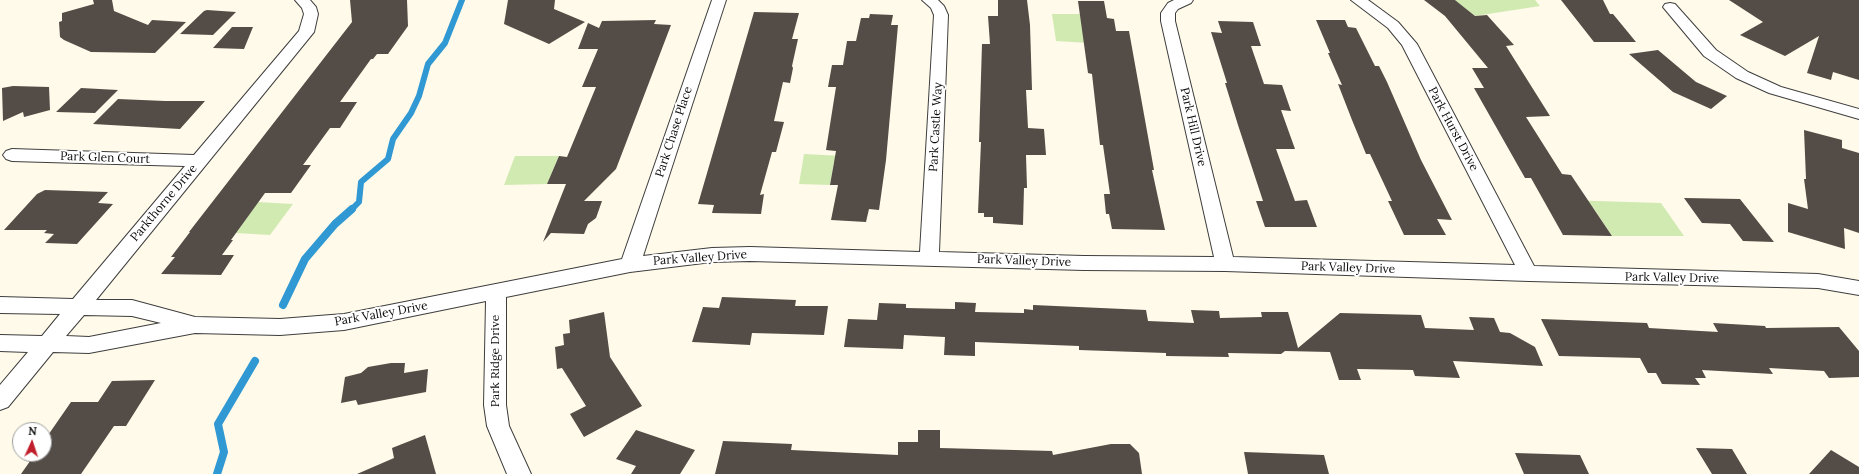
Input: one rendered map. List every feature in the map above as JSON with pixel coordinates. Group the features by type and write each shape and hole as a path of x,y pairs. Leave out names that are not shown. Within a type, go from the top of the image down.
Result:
{"street":[{"name":"Parkthorne Drive","path":"0,401 306,32 311,14 309,7 302,0"},
{"name":"Park Chase Place","path":"630,265 719,0"},
{"name":"Park Castle Way","path":"929,0 937,6 941,15 929,259"},
{"name":"Park Hill Drive","path":"1186,0 1173,6 1168,13 1168,21 1225,264"},
{"name":"Park Hurst Drive","path":"1358,0 1393,25 1409,44 1529,274"},
{"path":"1670,8 1710,54 1742,75 1775,90 1859,114"},
{"name":"Park Glen Court","path":"12,155 198,161"},
{"name":"Park Valley Drive","path":"0,343 89,345 195,325 280,327 344,322 630,265 677,258 750,254 1078,263 1225,264 1529,274 1818,281 1859,288"},
{"name":"Park Ridge Drive","path":"496,292 495,405 498,426 505,445 519,474"},
{"name":"Park Valley Drive","path":"0,304 132,308 195,325"}],"green space":[{"path":"1455,0 1535,0 1540,6 1475,16"},
{"path":"1052,14 1087,14 1089,43 1056,41"},
{"path":"804,154 843,156 834,161 830,185 799,184"},
{"path":"515,156 559,156 547,184 504,185"},
{"path":"1565,200 1661,203 1684,236 1612,236 1593,207 1569,207"},
{"path":"258,202 293,204 270,235 236,233"}],"building":[{"path":"93,0 112,0 114,11 148,25 152,20 186,22 155,53 91,52 60,37 59,22 62,21 62,13 94,4"},
{"path":"350,0 407,0 408,26 388,54 377,54 373,59 371,59 340,102 357,102 340,128 330,128 303,165 311,165 291,193 265,193 222,255 234,255 221,275 161,274 175,257 171,257 189,232 352,22"},
{"path":"508,0 555,0 554,9 585,22 549,44 504,24"},
{"path":"998,0 1027,0 1030,25 1032,90 1026,90 1028,128 1044,129 1046,155 1026,155 1027,188 1024,188 1023,225 993,223 993,217 984,217 984,213 978,213 981,142 979,142 982,44 990,44 988,16 998,16"},
{"path":"1424,0 1455,0 1475,16 1487,15 1514,45 1506,46 1550,116 1526,117 1562,174 1571,175 1612,236 1563,235 1531,178 1525,178 1474,88 1484,88 1472,68 1488,68 1445,16"},
{"path":"1561,0 1603,0 1610,14 1613,14 1636,42 1594,42"},
{"path":"1729,0 1859,0 1859,80 1833,72 1831,80 1807,73 1819,36 1785,56 1740,35 1763,22"},
{"path":"1078,1 1104,1 1107,18 1114,19 1116,31 1129,31 1154,170 1152,170 1165,230 1112,229 1109,214 1106,214 1104,194 1110,194 1103,145 1100,145 1092,74 1088,73"},
{"path":"204,11 236,12 213,35 180,34"},
{"path":"754,12 799,13 792,39 798,39 790,83 783,82 774,121 784,122 776,152 772,152 760,195 764,194 761,214 712,213 714,205 698,204"},
{"path":"870,14 893,15 891,25 898,25 886,160 879,210 869,209 866,222 831,220 838,185 830,185 836,151 826,150 836,87 828,87 832,65 843,65 847,41 856,41 861,18 869,18"},
{"path":"656,20 654,24 671,25 616,169 584,201 602,201 596,218 588,224 584,234 551,233 543,242 566,184 547,184 559,156 567,157 596,87 582,87 598,49 578,49 588,23 599,28 602,21"},
{"path":"1316,20 1345,20 1348,27 1356,28 1375,66 1379,66 1421,160 1452,220 1437,219 1446,235 1404,235 1388,201 1392,201 1370,154 1366,154 1352,120 1338,84 1342,85"},
{"path":"1218,21 1253,22 1261,46 1251,46 1264,84 1282,85 1291,111 1281,110 1295,149 1276,149 1295,201 1307,200 1317,227 1265,227 1256,201 1263,201 1225,83 1227,83 1211,32 1222,33"},
{"path":"232,27 253,27 244,49 213,48"},
{"path":"1658,50 1696,82 1727,96 1711,109 1673,92 1629,54"},
{"path":"13,86 49,87 50,110 24,117 23,112 3,121 2,88"},
{"path":"81,88 118,90 95,113 56,112"},
{"path":"118,99 205,101 180,129 93,124"},
{"path":"1804,130 1842,140 1842,148 1859,153 1859,233 1844,228 1845,249 1788,232 1788,203 1808,209 1804,179 1806,179"},
{"path":"45,190 108,192 98,203 113,204 77,244 45,243 54,234 44,233 47,230 4,230 37,194"},
{"path":"1684,198 1740,199 1774,242 1743,241 1730,224 1702,223"},
{"path":"722,297 796,300 795,306 828,306 824,335 752,333 750,345 692,342 703,307 719,308"},
{"path":"955,302 976,303 975,312 1024,313 1024,309 1033,310 1033,305 1146,310 1148,321 1194,323 1191,310 1219,311 1220,318 1262,317 1261,312 1288,312 1298,348 1340,313 1421,315 1425,328 1474,330 1469,317 1494,318 1500,332 1510,333 1535,347 1543,366 1453,361 1460,378 1415,376 1413,370 1357,369 1361,380 1339,380 1330,352 1285,351 1281,354 1228,353 1229,357 1166,356 1166,353 1079,350 1079,346 975,342 975,356 944,355 945,337 904,335 903,349 844,347 848,319 877,320 879,303 906,304 906,308 955,309"},
{"path":"604,312 610,357 642,406 584,437 570,414 586,406 562,368 557,369 555,347 564,345 563,334 570,333 569,320"},
{"path":"1541,319 1647,323 1649,328 1718,332 1713,323 1765,326 1766,328 1839,327 1859,351 1859,377 1829,378 1824,371 1769,368 1773,374 1702,370 1706,378 1695,378 1700,385 1662,384 1656,373 1648,373 1640,358 1559,356"},
{"path":"391,363 405,363 404,373 428,369 426,392 358,405 356,400 341,403 345,377 361,373 368,367"},
{"path":"155,380 126,426 114,426 81,474 21,474 29,462 52,462 52,429 71,402 98,402 112,381"},
{"path":"636,430 695,450 680,474 631,474 636,466 616,459"},
{"path":"918,430 940,430 940,448 1052,451 1053,455 1111,444 1130,444 1139,453 1142,474 715,474 723,441 792,444 791,450 898,455 898,442 918,442"},
{"path":"425,435 436,474 357,474 394,458 392,448"},
{"path":"1696,448 1732,449 1747,474 1712,474"},
{"path":"1831,450 1859,467 1859,474 1809,474"},
{"path":"1244,452 1324,455 1329,474 1248,474"},
{"path":"1515,453 1580,455 1589,474 1524,474"}],"waterway":[{"path":"352,209 359,202 361,182 388,159 393,139 411,113 419,96 428,64 445,43 462,0"},
{"path":"283,305 305,259 335,224 352,209"},
{"path":"217,474 224,452 218,424 255,361"}]}
